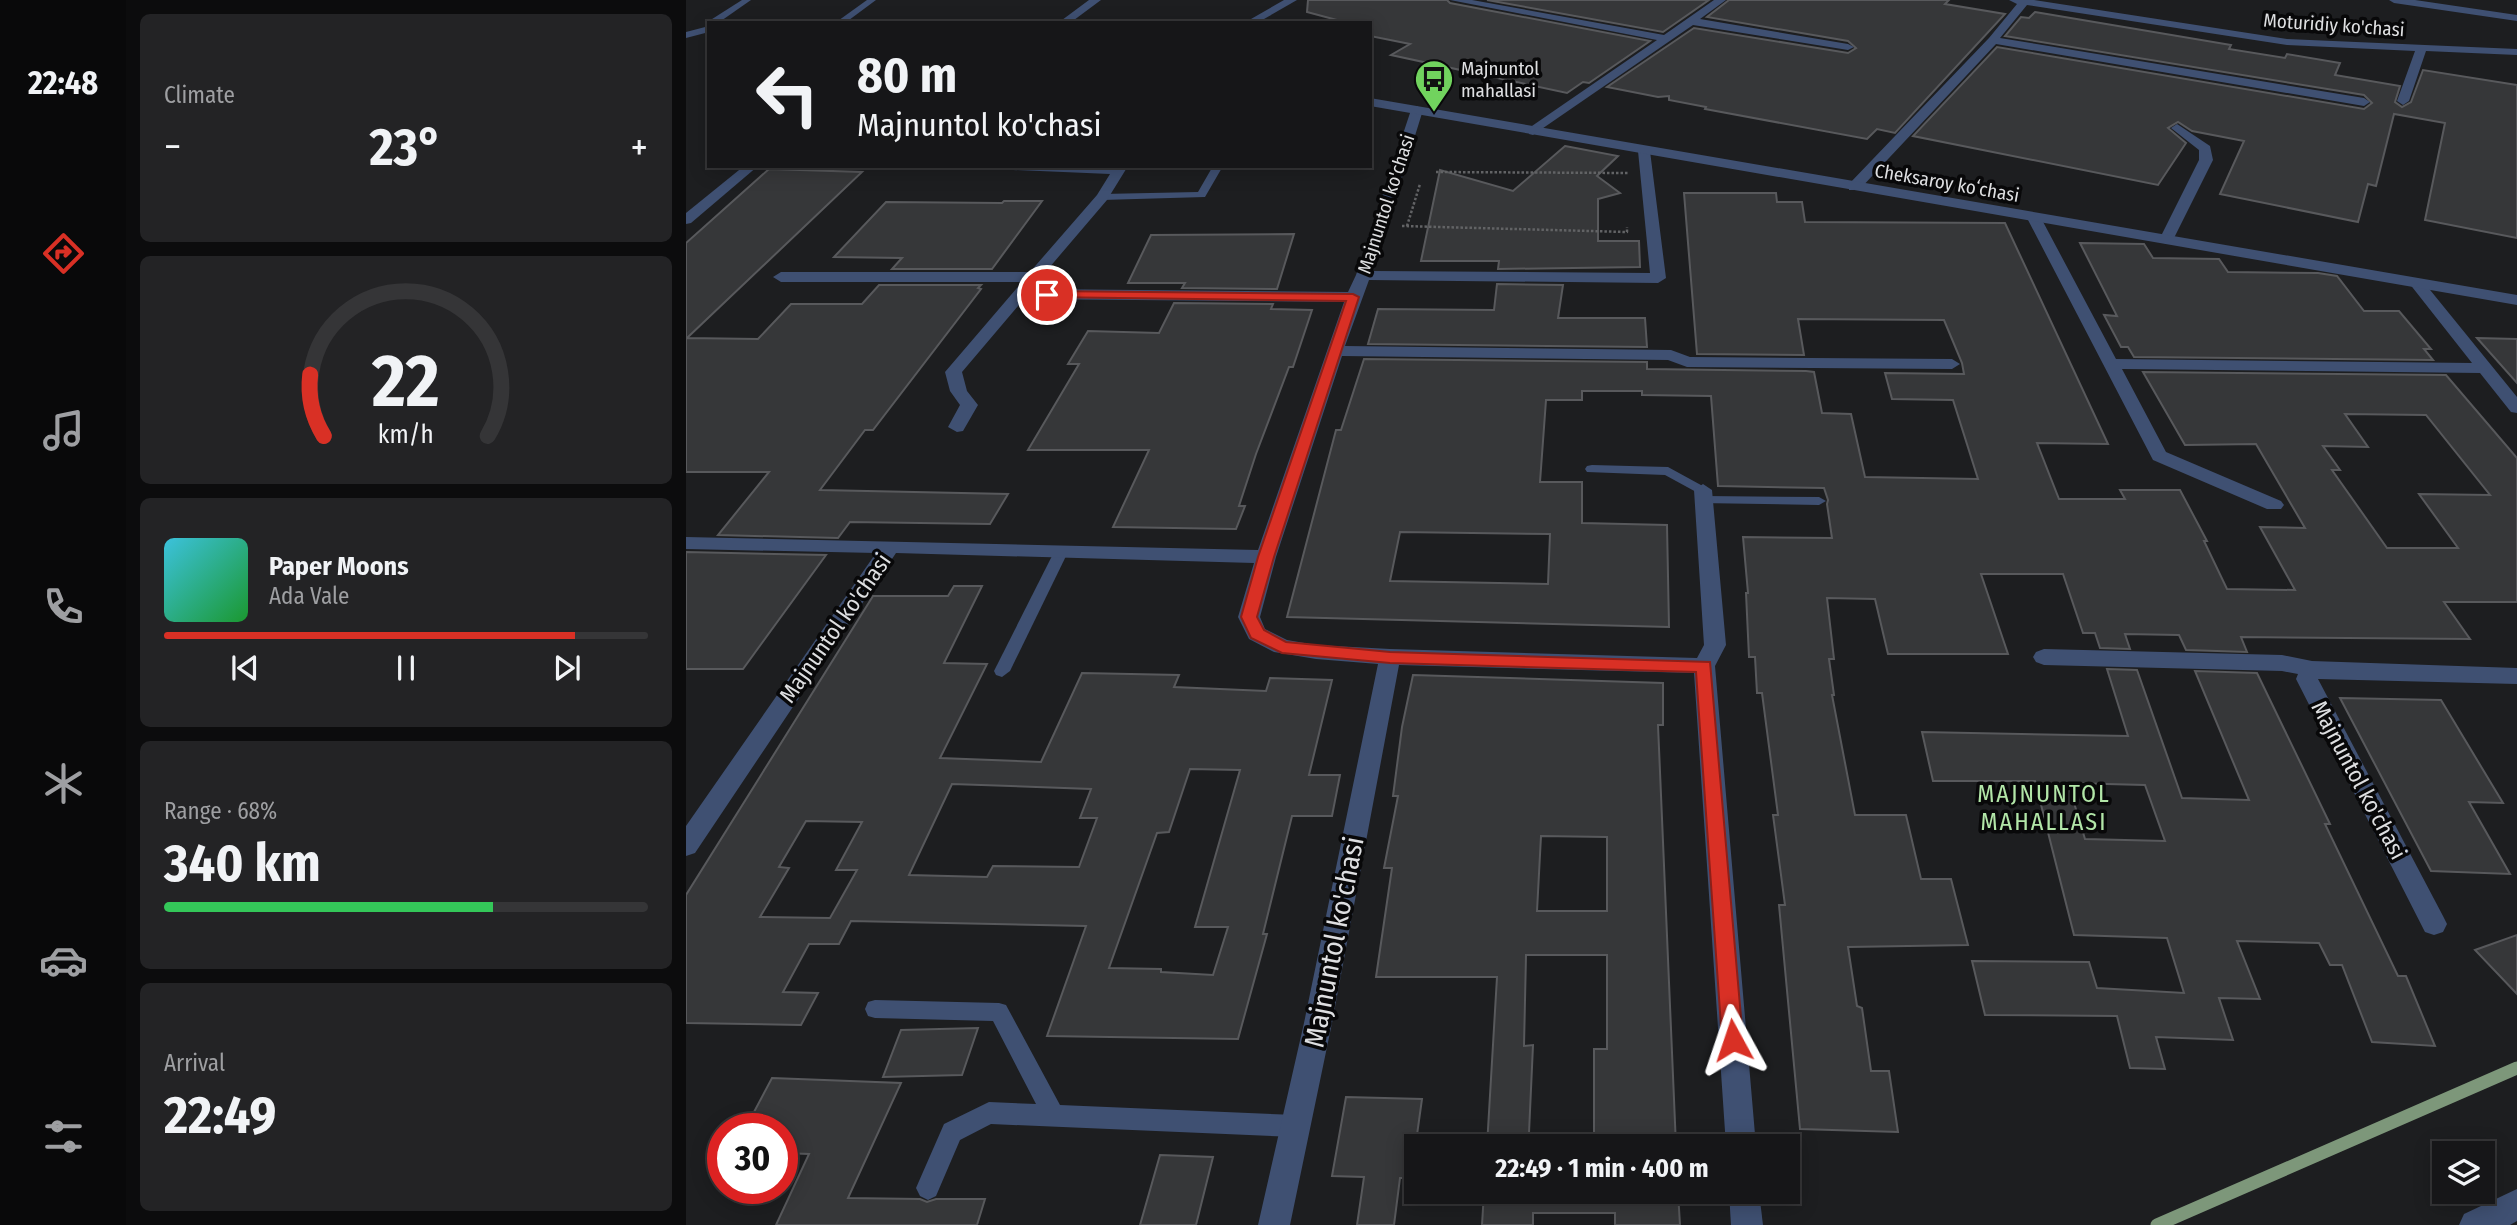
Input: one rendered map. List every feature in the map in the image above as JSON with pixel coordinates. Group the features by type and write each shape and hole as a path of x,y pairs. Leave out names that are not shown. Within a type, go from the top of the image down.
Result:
{"street":[{"path":"1066,21 1096,0"},
{"path":"1253,21 1292,0"},
{"path":"1455,0 1665,38"},
{"path":"1533,131 1721,0"},
{"path":"2394,0 2517,18"},
{"name":"Moturidiy ko'chasi","path":"1854,187 1993,40 2019,1 2287,42 2517,52"},
{"path":"1690,22 1848,47"},
{"path":"686,35 707,27"},
{"path":"1993,40 2364,102"},
{"path":"2403,101 2421,49"},
{"name":"Cheksaroy koʻchasi","path":"1372,102 2517,300"},
{"name":"Majnuntol ko'chasi","path":"1417,110 1364,275 1353,297 1266,557 1249,617 1257,634 1282,647 1390,657 1704,666"},
{"path":"2166,240 2206,160 2205,149 2178,128"},
{"path":"1364,275 1658,278 1644,151"},
{"path":"686,220 750,168"},
{"path":"957,427 969,405 959,391 953,372 1102,197 1121,168"},
{"path":"2034,218 2159,456 2274,505"},
{"path":"782,277 1035,277"},
{"path":"2417,283 2517,408"},
{"name":"Majnuntol ko'chasi","path":"1020,294 1353,297"},
{"path":"1336,351 1671,355 1688,362 1952,364"},
{"path":"2111,364 2484,368"},
{"path":"1703,495 1715,645 1704,666 1740,1134"},
{"path":"686,543 890,547"},
{"name":"Majnuntol ko'chasi","path":"686,846 890,547 1266,557"},
{"name":"Majnuntol ko'chasi","path":"1274,1225 1390,657"},
{"path":"2044,657 2282,663 2312,669"},
{"name":"Majnuntol ko'chasi","path":"2434,924 2307,679 2312,669 2517,676"},
{"path":"1745,1204 1747,1225"},
{"path":"2475,1225 2517,1205"}],"lane":[{"path":"717,21 747,0"},
{"path":"842,21 872,0"},
{"path":"1102,197 1201,195 1217,168"},
{"path":"1592,469 1668,471 1703,495 1819,501"},
{"path":"1002,671 1061,552"},
{"path":"875,1009 999,1012 1055,1116"},
{"path":"928,1188 952,1132 989,1113 1296,1126"}],"path":[{"path":"1628,185 1629,164"},
{"path":"1436,172 1628,173"},
{"path":"1407,226 1422,175"},
{"path":"1380,226 1627,232 1627,220"}],"building":[{"path":"1308,0 1447,0 1450,3 1650,41 1589,83 1583,82 1567,93 1391,55 1410,44 1372,36 1372,21 1341,21 1307,12"},
{"path":"1487,0 1709,0 1663,32"},
{"path":"1729,0 1949,0 1945,4 2005,14 1895,133 1877,129 1867,139 1705,109 1706,107 1669,100 1669,96 1658,97 1607,87 1694,28 1848,53 1856,48 1848,41 1707,17"},
{"path":"2035,12 2231,45 2229,49 2285,58 2287,54 2340,63 2335,75 2400,86 2395,102 2402,107 2411,102 2423,70 2517,85 2517,238 2425,220 2445,123 2394,114 2376,186 2368,184 2358,222 2220,194 2244,141 2192,131 2178,122 2168,128 2186,143 2158,185 1913,136 1997,47 2364,109 2372,103 2364,95 2005,36 2021,17 2029,18"},
{"path":"1565,146 1618,156 1597,176 1620,193 1598,199 1598,241 1639,241 1640,267 1498,269 1499,261 1421,261 1440,170 1513,191"},
{"path":"769,169 862,172 687,338 758,339 791,304 862,304 879,285 981,285 978,288 981,289 873,430 865,430 820,490 1008,494 990,524 850,522 838,538 718,535 769,472 686,472 686,243"},
{"path":"1684,193 1776,193 1777,202 1802,202 1805,222 2005,223 2108,444 2037,443 2059,499 2125,499 2120,490 2180,490 2207,541 2204,541 2227,589 2295,590 2260,527 2305,528 2256,444 2185,445 2143,372 2446,375 2517,458 2517,602 2444,602 2470,639 2241,637 2247,652 2186,650 2179,635 2125,634 2130,649 2100,648 2095,633 2083,633 2063,574 1981,574 2008,654 1888,654 1875,599 1827,598 1834,659 1829,659 1832,695 1855,815 1906,815 1921,879 1951,879 1968,945 1848,947 1857,1006 1862,1008 1871,1071 1889,1071 1898,1132 1800,1129 1779,905 1785,905 1773,815 1778,815 1762,693 1757,693 1755,657 1749,657 1748,593 1743,537 1832,538 1824,488 1718,486 1711,396 1642,395 1642,391 1582,391 1582,400 1546,400 1540,482 1582,482 1582,523 1667,525 1669,627 1287,617 1336,430 1341,430 1364,359 1647,362 1647,369 1814,372 1822,413 1851,414 1865,477 1978,479 1953,400 1892,399 1885,373 1964,374 1944,320 1798,319 1804,355 1697,354","holes":["2345,414 2426,415 2490,495 2419,494 2458,548 2387,548 2332,470 2340,470 2323,446 2368,447","1400,532 1550,534 1548,584 1390,581"]},
{"path":"1042,201 992,269 892,269 902,258 834,257 886,202"},
{"path":"1294,234 1277,289 1182,288 1185,283 1128,283 1151,235"},
{"path":"2080,243 2144,244 2153,258 2219,259 2228,272 2318,273 2337,276 2364,311 2399,311 2431,349 2424,349 2433,360 2134,357 2128,347 2121,347 2104,315 2117,316"},
{"path":"1497,284 1563,285 1558,318 1645,318 1647,347 1368,344 1378,309 1494,310"},
{"path":"1174,303 1273,304 1271,309 1312,310 1293,367 1289,367 1256,454 1239,506 1245,506 1236,529 1113,527 1149,450 1028,450 1079,364 1068,364 1088,331 1159,333"},
{"path":"2477,338 2517,339 2517,383"},
{"path":"686,552 826,555 743,669 686,669"},
{"path":"954,586 982,586 944,663 987,664 940,758 1041,762 1082,673 1179,675 1174,687 1266,691 1270,678 1332,680 1309,775 1340,775 1332,816 1292,816 1263,934 1267,934 1238,1039 1047,1036 1086,926 851,921 839,944 809,944 783,992 818,993 801,1025 686,1023 686,895 873,596 948,596","holes":["1190,769 1240,770 1195,927 1228,927 1213,975 1161,972 1161,969 1109,968 1157,833 1169,832","952,784 1091,789 1080,818 1097,818 1079,867 993,866 987,877 909,875","806,821 862,822 836,870 857,870 830,918 760,917 789,868 779,867"]},
{"path":"2107,669 2137,670 2182,798 2249,800 2195,671 2257,673 2330,824 2325,824 2398,976 2406,976 2435,1046 2372,1042 2342,965 2330,965 2319,943 2237,941 2260,999 2219,998 2233,1040 2156,1037 2165,1069 2130,1068 2117,1016 1985,1015 1972,961 2089,962 2097,988 2184,993 2167,938 2074,935 2035,781 1933,781 1922,732 2128,736","holes":["2068,783 2145,785 2165,841 2085,839"]},
{"path":"1413,675 1663,683 1663,725 1658,725 1675,1134 1488,1134 1497,977 1376,977 1392,868 1384,868 1398,796 1393,796 1402,727","holes":["1541,836 1607,837 1607,911 1537,911","1526,955 1607,955 1607,1049 1594,1049 1594,1133 1529,1133 1533,1045 1524,1046"]},
{"path":"2340,698 2441,700 2503,803 2469,802 2510,874 2431,871"},
{"path":"2517,935 2517,994 2475,950"},
{"path":"978,1028 962,1075 883,1077 901,1030"},
{"path":"772,1078 901,1083 848,1198 920,1199 927,1202 936,1199 985,1199 977,1225 776,1225 786,1204 798,1204 798,1178 809,1154 798,1154 798,1113 753,1113"},
{"path":"1346,1097 1422,1099 1417,1134 1404,1134 1404,1178 1400,1178 1394,1225 1357,1225 1364,1177 1332,1176"},
{"path":"1160,1155 1213,1157 1196,1225 1140,1225"},
{"path":"1483,1204 1679,1204 1680,1225 1615,1225 1615,1213 1533,1213 1533,1225 1482,1225"}],"waterway":[{"path":"2157,1225 2517,1068"}],"place":[{"name":"Majnuntol mahallasi","path":"1434,113"}],"district":[{"name":"MAJNUNTOL MAHALLASI","path":"2044,808"}],"route":[{"path":"1047,295 1353,297 1266,557 1249,617 1257,634 1282,647 1316,652 1390,657 1704,666 1733,1040"}]}
